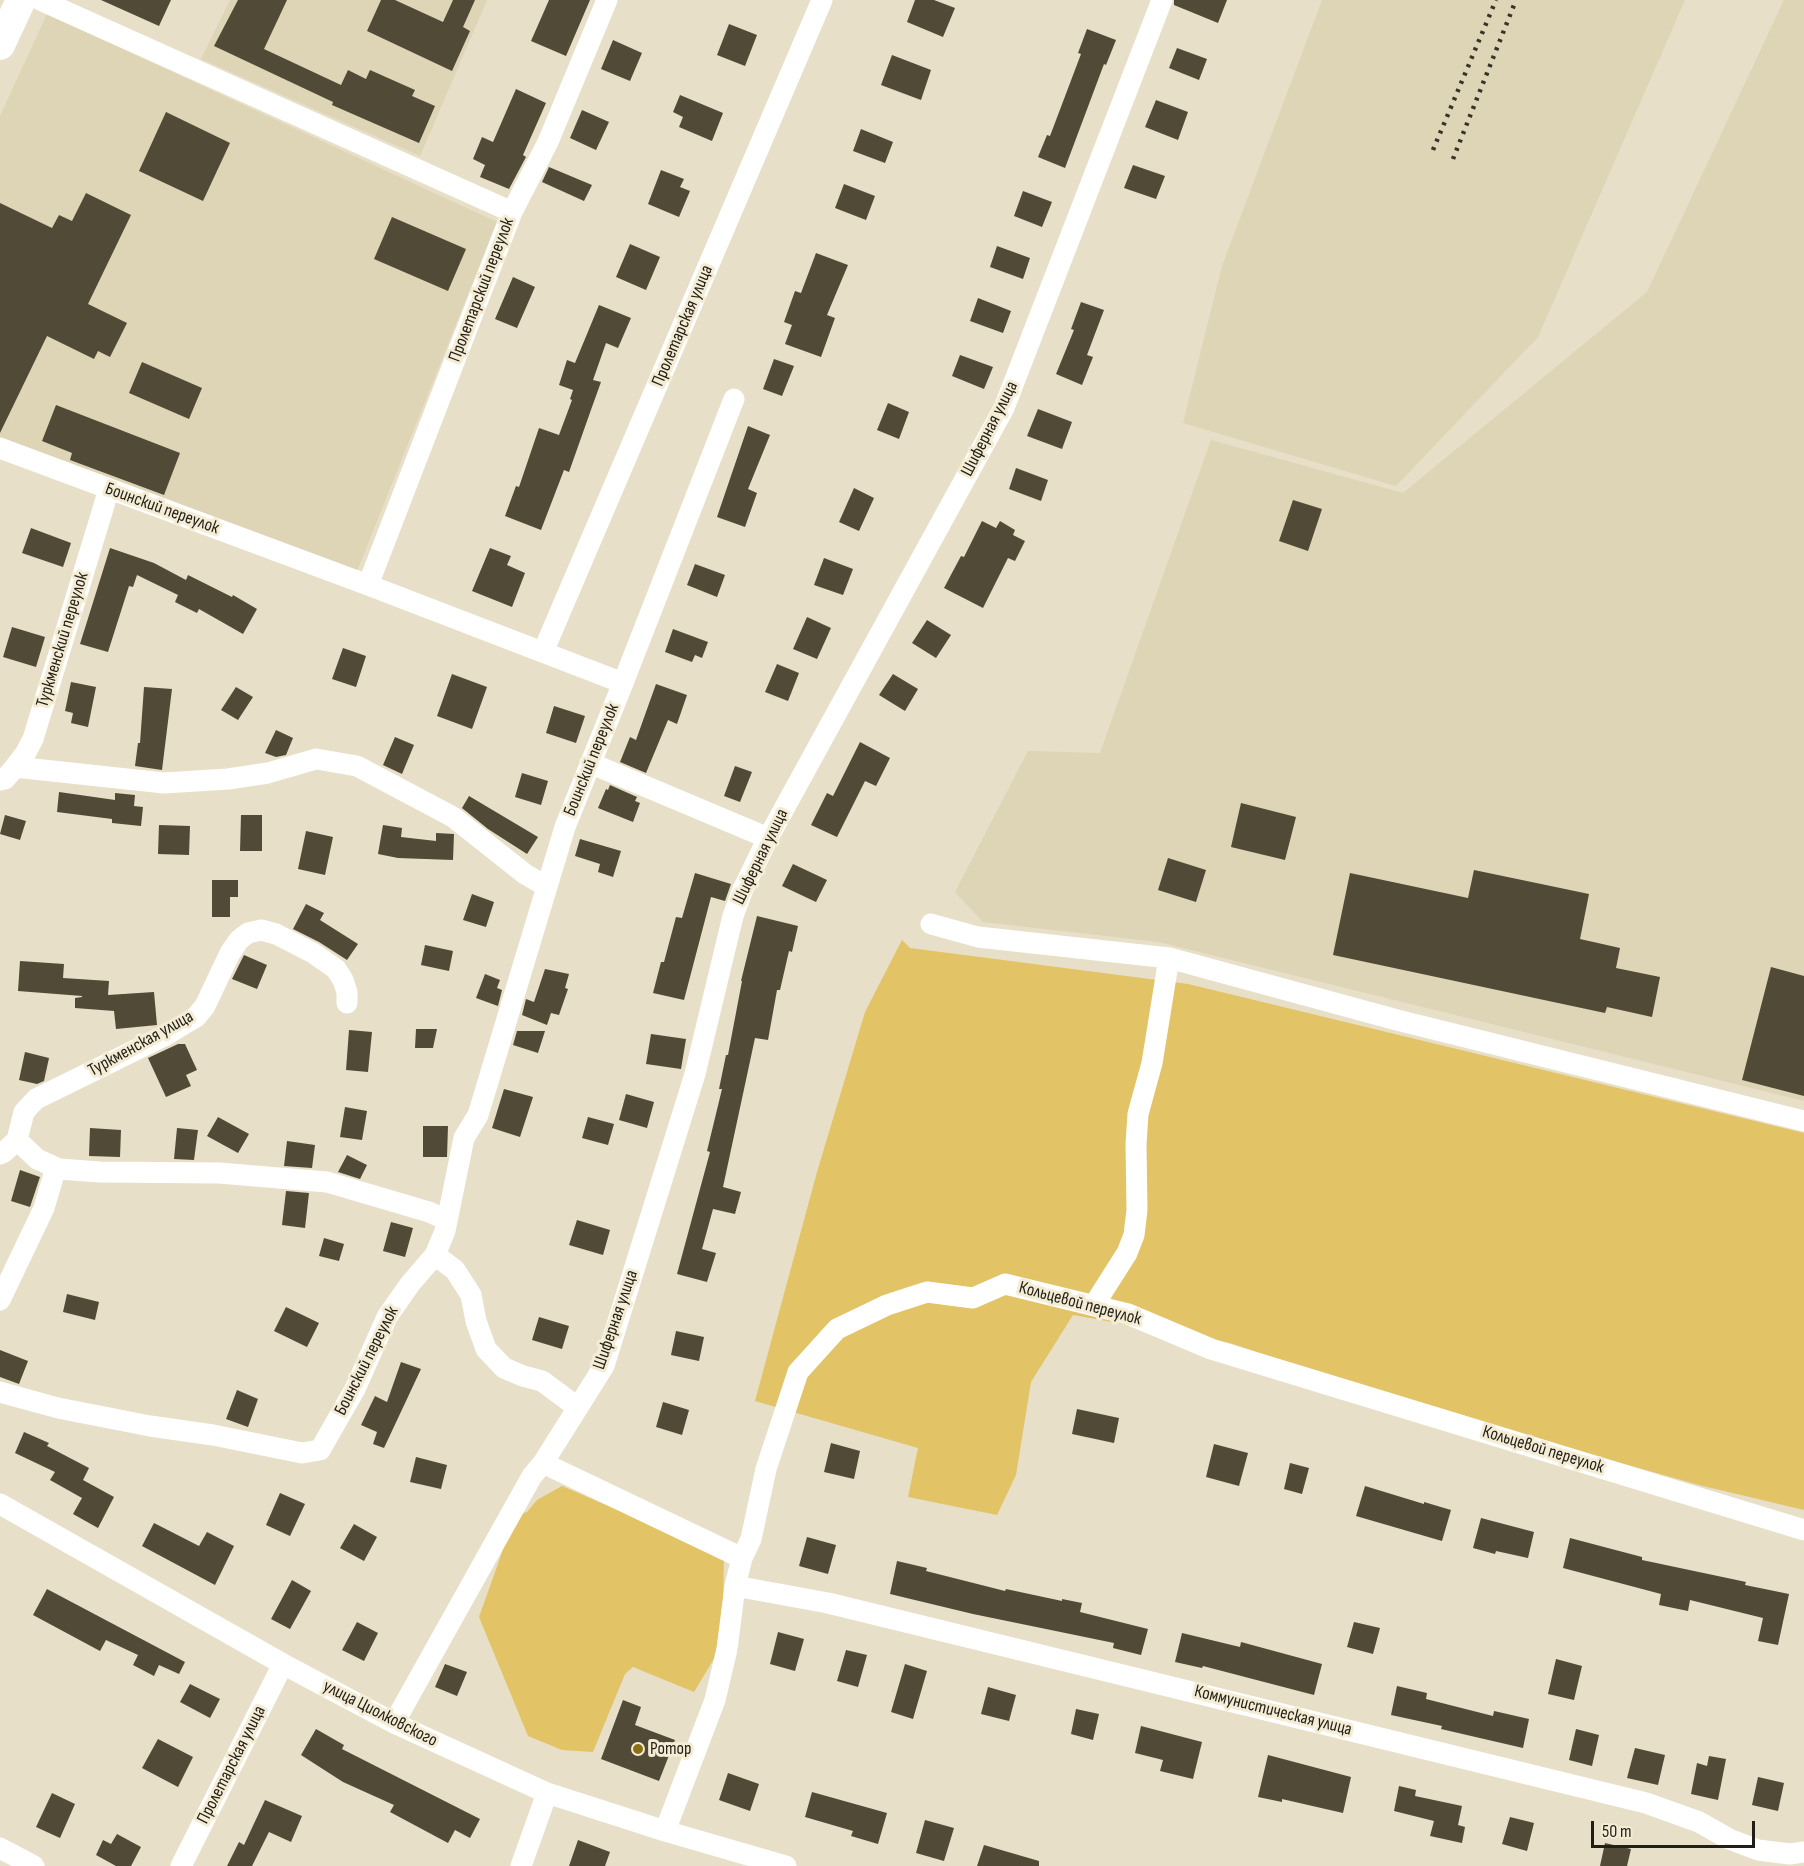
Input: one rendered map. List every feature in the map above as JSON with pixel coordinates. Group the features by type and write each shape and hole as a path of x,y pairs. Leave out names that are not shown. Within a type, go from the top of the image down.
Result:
{"street":[{"path":"0,45 21,0"},
{"path":"40,0 512,212"},
{"name":"Пролетарский переулок","path":"368,585 512,212 548,142 607,0"},
{"name":"Пролетарская улица","path":"543,652 822,0"},
{"name":"Шиферная улица","path":"394,1723 532,1476 543,1463 604,1366 695,1074 733,916 743,889 768,838 1004,408 1162,0"},
{"path":"623,683 734,399"},
{"name":"Боинский переулок","path":"0,448 623,683 565,827 478,1115 464,1138 447,1220 435,1255 410,1284 387,1317 355,1389 320,1450 302,1453 236,1439 150,1426 58,1408 0,1392"},
{"name":"Туркменский переулок","path":"8,774 25,754 33,739 109,489"},
{"path":"8,774 164,783 228,779 268,773 316,759 357,766 453,817 525,874 547,887"},
{"path":"590,763 768,838"},
{"path":"931,924 978,937 1169,958 1408,1023 1804,1120"},
{"name":"Туркменская улица","path":"17,1140 24,1112 36,1099 166,1035 196,1017 205,1006 230,953 239,940 248,933 261,930 276,934 313,953 336,969 347,992 347,1003"},
{"path":"1094,1305 1127,1253 1134,1235 1137,1210 1137,1114 1152,1063 1169,958"},
{"path":"0,1154 17,1140 37,1159 59,1169 100,1173 219,1173 327,1182 429,1212 447,1220"},
{"path":"0,1300 44,1208 54,1174 59,1169"},
{"path":"435,1255 455,1270 471,1295 476,1321 486,1349 504,1368 523,1377 542,1381 577,1407"},
{"name":"Кольцевой переулок","path":"665,1831 715,1700 727,1649 735,1586 742,1558 751,1539 766,1469 798,1372 837,1329 887,1305 927,1292 973,1298 1005,1284 1128,1314 1211,1349 1804,1530"},
{"path":"543,1463 742,1558"},
{"name":"улица Циолковского","path":"0,1504 282,1664 394,1723 547,1793 665,1831 786,1866"},
{"name":"Коммунистическая улица","path":"735,1586 828,1603 1646,1803 1699,1822 1729,1839 1758,1850 1790,1854 1804,1852"},
{"name":"Пролетарская улица","path":"181,1866 282,1664"},
{"path":"521,1866 547,1793"},
{"path":"0,1848 34,1866"}],"shaded area":[{"path":"230,0 487,0 420,156 201,59"},
{"path":"1322,0 1685,0 1538,337 1396,486 1183,423 1222,266"},
{"path":"1784,0 1804,0 1804,1101 1159,942 983,922 955,892 1028,751 1100,753 1211,440 1403,493 1647,292"},
{"path":"47,14 497,222 357,571 187,511 0,437 0,116"},
{"path":"902,940 910,948 1188,984 1804,1133 1804,1510 1699,1485 1394,1399 1230,1343 1073,1315 1031,1382 1016,1475 997,1515 908,1497 918,1448 755,1401 817,1172 865,1012"},
{"path":"562,1486 724,1556 723,1609 715,1657 694,1692 633,1667 625,1674 593,1752 562,1750 528,1736 479,1617 515,1516 527,1512 537,1500"}],"building":[{"path":"101,0 171,0 159,26"},
{"path":"238,0 287,0 264,49 341,85 348,70 366,79 370,70 415,90 412,96 435,106 419,143 332,105 333,102 214,46"},
{"path":"381,0 395,0 443,22 453,0 475,0 463,27 470,31 452,71 367,31"},
{"path":"549,0 590,0 566,56 531,41"},
{"path":"915,0 934,0 955,8 943,37 907,22"},
{"path":"1174,0 1227,0 1218,23 1174,5"},
{"path":"729,24 757,35 745,66 717,55"},
{"path":"1087,29 1116,40 1106,65 1104,64 1065,168 1038,157 1047,135 1050,136 1081,54 1078,53"},
{"path":"613,40 642,53 630,81 601,69"},
{"path":"1177,48 1207,59 1199,80 1169,68"},
{"path":"892,55 931,70 921,100 881,85"},
{"path":"516,89 546,103 523,155 526,157 509,189 480,177 485,165 473,159 482,137 493,142"},
{"path":"680,95 723,113 712,141 679,127 683,117 673,112"},
{"path":"1156,100 1188,112 1178,140 1145,127"},
{"path":"582,110 609,122 596,150 570,138"},
{"path":"166,112 230,143 203,201 139,171"},
{"path":"861,129 893,142 885,163 853,151"},
{"path":"1133,165 1165,176 1156,199 1124,188"},
{"path":"549,167 592,185 584,201 542,182"},
{"path":"661,170 684,179 680,187 690,191 679,217 648,204"},
{"path":"844,184 875,196 866,220 835,208"},
{"path":"1023,191 1052,202 1042,227 1014,216"},
{"path":"86,193 131,215 88,304 127,323 110,357 98,351 94,359 47,336 0,433 0,203 52,228 59,215 72,221"},
{"path":"392,217 466,249 448,291 374,259"},
{"path":"630,244 660,257 646,290 616,277"},
{"path":"997,246 1030,258 1023,279 990,267"},
{"path":"816,253 848,265 827,315 835,318 821,357 785,344 792,325 784,322 795,291 801,293"},
{"path":"513,277 535,287 517,328 495,319"},
{"path":"978,298 1011,311 1003,333 970,321"},
{"path":"1081,302 1104,310 1087,355 1093,357 1082,385 1056,374 1074,330 1071,329"},
{"path":"599,305 631,318 618,348 606,343 593,380 601,382 569,472 564,470 541,530 505,516 516,486 519,487 539,428 559,435 572,400 570,399 573,390 559,385 567,360 575,363"},
{"path":"960,355 993,367 984,389 952,376"},
{"path":"774,359 794,366 782,396 763,389"},
{"path":"142,362 202,388 189,419 129,393"},
{"path":"888,403 909,412 899,439 877,430"},
{"path":"56,405 180,453 164,495 70,460 72,453 42,441"},
{"path":"1038,409 1072,422 1062,449 1027,436"},
{"path":"748,426 770,435 748,489 757,493 745,527 717,517"},
{"path":"1016,468 1048,480 1041,501 1009,489"},
{"path":"854,488 874,498 859,531 839,522"},
{"path":"1293,500 1322,509 1308,551 1279,541"},
{"path":"982,521 996,528 1000,521 1015,530 1013,535 1025,541 1015,561 1008,558 983,608 944,588 961,556 964,557"},
{"path":"31,528 71,543 63,567 22,553"},
{"path":"110,548 154,563 186,580 188,575 232,597 233,595 257,609 243,634 199,609 197,613 175,602 178,595 137,575 133,587 129,586 108,652 80,644"},
{"path":"490,548 511,556 507,565 525,573 512,607 472,591"},
{"path":"824,558 853,569 843,595 814,585"},
{"path":"695,564 725,575 717,597 687,585"},
{"path":"807,617 831,628 817,659 793,649"},
{"path":"927,620 951,635 936,658 912,643"},
{"path":"12,627 45,637 36,667 3,657"},
{"path":"673,629 708,642 702,658 695,655 692,662 665,652"},
{"path":"343,648 366,656 356,687 332,679"},
{"path":"777,664 799,673 788,701 765,692"},
{"path":"452,674 487,687 472,729 437,716"},
{"path":"893,674 918,689 905,711 879,695"},
{"path":"71,682 96,687 88,727 71,723 73,713 65,711"},
{"path":"656,684 687,695 677,724 668,720 646,773 620,762 630,737 636,740"},
{"path":"144,687 172,689 162,770 135,766 138,743 140,743"},
{"path":"236,687 253,697 238,720 221,710"},
{"path":"554,706 585,716 576,743 546,733"},
{"path":"276,730 293,738 286,755 276,757 265,753"},
{"path":"395,737 414,745 402,774 383,765"},
{"path":"860,742 890,758 876,786 865,781 837,837 811,825 827,793 833,796"},
{"path":"735,766 752,772 740,802 724,796"},
{"path":"522,773 548,781 541,805 515,797"},
{"path":"610,785 637,797 635,801 640,803 633,822 598,808"},
{"path":"59,792 115,800 115,793 135,795 134,806 143,807 141,826 112,823 112,819 57,812"},
{"path":"469,796 538,837 527,854 488,829 462,808"},
{"path":"1241,803 1296,817 1285,860 1231,847"},
{"path":"5,815 26,821 20,840 0,834"},
{"path":"241,815 262,815 262,851 240,851"},
{"path":"159,825 190,826 189,855 158,854"},
{"path":"383,825 402,828 401,837 436,841 436,833 454,834 453,860 398,858 378,854"},
{"path":"306,831 333,837 325,875 298,869"},
{"path":"580,839 621,851 613,877 598,872 600,864 575,856"},
{"path":"1168,858 1206,870 1196,902 1158,890"},
{"path":"793,864 827,880 816,902 782,886"},
{"path":"1474,870 1589,894 1580,939 1620,948 1616,968 1660,977 1652,1017 1607,1007 1605,1013 1333,955 1350,873 1468,898"},
{"path":"695,873 731,884 725,901 711,897 684,1000 653,993 676,917 682,918"},
{"path":"212,880 238,880 238,897 230,897 230,917 212,917"},
{"path":"472,894 494,902 486,927 463,920"},
{"path":"306,904 324,913 320,920 358,944 347,960 293,929"},
{"path":"757,916 798,926 792,952 789,951 780,990 777,990 768,1040 755,1038 723,1187 741,1192 735,1214 713,1209 702,1249 716,1253 707,1282 677,1274 710,1152 707,1151 722,1089 719,1089"},
{"path":"425,945 453,951 449,971 421,965"},
{"path":"244,955 267,965 257,989 232,979"},
{"path":"20,961 64,964 63,978 109,981 108,995 154,992 157,1025 116,1029 114,1011 75,1008 75,998 82,996 18,991"},
{"path":"1771,967 1804,976 1804,1096 1742,1080"},
{"path":"545,969 569,974 565,988 568,989 559,1015 551,1013 547,1025 522,1015 526,999 534,1002"},
{"path":"485,974 500,980 497,988 502,990 498,1006 476,998"},
{"path":"416,1029 437,1029 433,1048 415,1048"},
{"path":"349,1030 372,1032 368,1072 346,1070"},
{"path":"517,1031 545,1031 538,1053 513,1045"},
{"path":"651,1034 686,1039 681,1069 646,1064"},
{"path":"178,1044 185,1044 197,1070 186,1075 191,1086 166,1097 148,1058"},
{"path":"25,1052 49,1058 44,1081 37,1084 19,1080"},
{"path":"504,1089 533,1097 520,1137 492,1128"},
{"path":"626,1094 654,1102 647,1128 619,1120"},
{"path":"345,1107 367,1111 362,1140 340,1137"},
{"path":"218,1117 249,1134 238,1153 207,1136"},
{"path":"588,1117 614,1124 608,1145 582,1138"},
{"path":"423,1126 448,1126 447,1157 423,1157"},
{"path":"90,1128 121,1130 120,1157 89,1156"},
{"path":"177,1128 198,1130 194,1160 174,1159"},
{"path":"287,1141 315,1145 312,1168 284,1166"},
{"path":"347,1155 367,1165 360,1179 338,1172"},
{"path":"20,1170 40,1177 30,1207 11,1201"},
{"path":"286,1191 309,1193 305,1228 282,1225"},
{"path":"577,1220 610,1230 603,1255 569,1245"},
{"path":"391,1222 413,1228 405,1257 383,1251"},
{"path":"324,1238 344,1244 339,1261 319,1256"},
{"path":"67,1294 99,1302 95,1320 63,1312"},
{"path":"286,1307 319,1323 307,1347 274,1331"},
{"path":"539,1317 569,1326 562,1349 532,1340"},
{"path":"676,1331 704,1337 699,1361 671,1355"},
{"path":"0,1350 28,1361 19,1384 0,1377"},
{"path":"401,1362 421,1369 384,1448 373,1444 377,1432 361,1425 375,1396 387,1402"},
{"path":"237,1390 258,1399 248,1427 226,1419"},
{"path":"663,1402 689,1410 682,1435 656,1427"},
{"path":"1077,1409 1119,1418 1114,1443 1072,1434"},
{"path":"24,1432 49,1443 47,1446 89,1468 83,1480 114,1497 98,1528 73,1514 82,1498 50,1480 55,1472 15,1453"},
{"path":"831,1443 860,1451 854,1479 824,1472"},
{"path":"1214,1444 1248,1453 1239,1486 1206,1477"},
{"path":"416,1457 447,1465 441,1489 410,1482"},
{"path":"1290,1463 1309,1468 1302,1494 1284,1489"},
{"path":"1365,1486 1451,1510 1442,1541 1356,1516"},
{"path":"280,1493 305,1504 290,1536 266,1525"},
{"path":"1481,1518 1534,1532 1528,1558 1496,1551 1495,1554 1473,1548"},
{"path":"154,1523 199,1546 207,1532 234,1546 215,1585 142,1546"},
{"path":"354,1524 377,1537 364,1561 340,1548"},
{"path":"807,1537 836,1545 828,1574 799,1566"},
{"path":"1570,1538 1642,1557 1642,1560 1746,1582 1745,1585 1789,1594 1778,1645 1758,1641 1763,1618 1690,1600 1688,1611 1659,1605 1661,1594 1563,1568"},
{"path":"897,1561 927,1568 926,1571 1005,1591 1006,1589 1082,1603 1080,1612 1148,1629 1141,1655 1113,1648 1114,1643 973,1614 890,1594"},
{"path":"292,1580 311,1591 290,1629 271,1619"},
{"path":"47,1589 185,1662 179,1674 159,1665 154,1676 133,1665 138,1655 106,1640 100,1651 33,1615"},
{"path":"357,1622 378,1633 364,1661 342,1650"},
{"path":"1354,1622 1380,1628 1373,1654 1347,1647"},
{"path":"778,1632 804,1639 795,1671 770,1664"},
{"path":"1182,1633 1240,1647 1241,1642 1322,1664 1314,1695 1203,1666 1202,1668 1175,1662"},
{"path":"846,1650 867,1655 858,1687 837,1681"},
{"path":"1556,1659 1582,1666 1574,1700 1548,1694"},
{"path":"445,1664 467,1672 457,1696 435,1687"},
{"path":"905,1664 927,1671 913,1719 891,1712"},
{"path":"190,1684 220,1699 210,1718 180,1702"},
{"path":"1397,1686 1427,1693 1426,1699 1493,1716 1494,1711 1529,1719 1523,1748 1391,1715"},
{"path":"988,1687 1016,1695 1009,1721 981,1714"},
{"name":"Poтор","path":"623,1700 641,1707 635,1725 675,1740 659,1781 601,1759"},
{"path":"1076,1709 1099,1714 1093,1740 1071,1734"},
{"path":"1141,1726 1202,1742 1193,1779 1160,1771 1163,1760 1135,1753"},
{"path":"316,1729 344,1745 342,1749 480,1819 470,1838 455,1830 448,1843 390,1812 394,1805 343,1782 301,1755"},
{"path":"1576,1729 1599,1735 1592,1766 1569,1760"},
{"path":"158,1739 193,1757 178,1787 142,1768"},
{"path":"1635,1748 1665,1755 1658,1785 1627,1778"},
{"path":"1268,1755 1351,1777 1343,1813 1282,1799 1282,1802 1258,1797"},
{"path":"1709,1756 1726,1759 1718,1800 1691,1794 1697,1763 1707,1766"},
{"path":"728,1773 759,1784 750,1811 719,1800"},
{"path":"1758,1777 1784,1783 1778,1811 1752,1805"},
{"path":"1399,1786 1416,1790 1415,1796 1462,1806 1458,1825 1465,1827 1462,1843 1430,1836 1434,1821 1394,1811"},
{"path":"812,1792 887,1813 878,1844 851,1836 853,1831 805,1817"},
{"path":"52,1793 75,1804 60,1838 36,1827"},
{"path":"265,1800 302,1816 291,1842 269,1832 252,1866 227,1866 239,1842 244,1845"},
{"path":"1510,1817 1534,1823 1527,1851 1502,1844"},
{"path":"925,1820 954,1828 944,1861 916,1853"},
{"path":"117,1834 141,1847 131,1866 116,1866 96,1855 103,1840 111,1844"},
{"path":"578,1840 610,1852 605,1866 569,1866"},
{"path":"1605,1843 1631,1849 1627,1866 1600,1866"},
{"path":"984,1845 1039,1861 1039,1866 977,1866"}],"railway":[{"path":"1433,150 1496,0"},
{"path":"1453,159 1516,0"}],"place":[{"name":"Poтор","path":"638,1749"}]}
